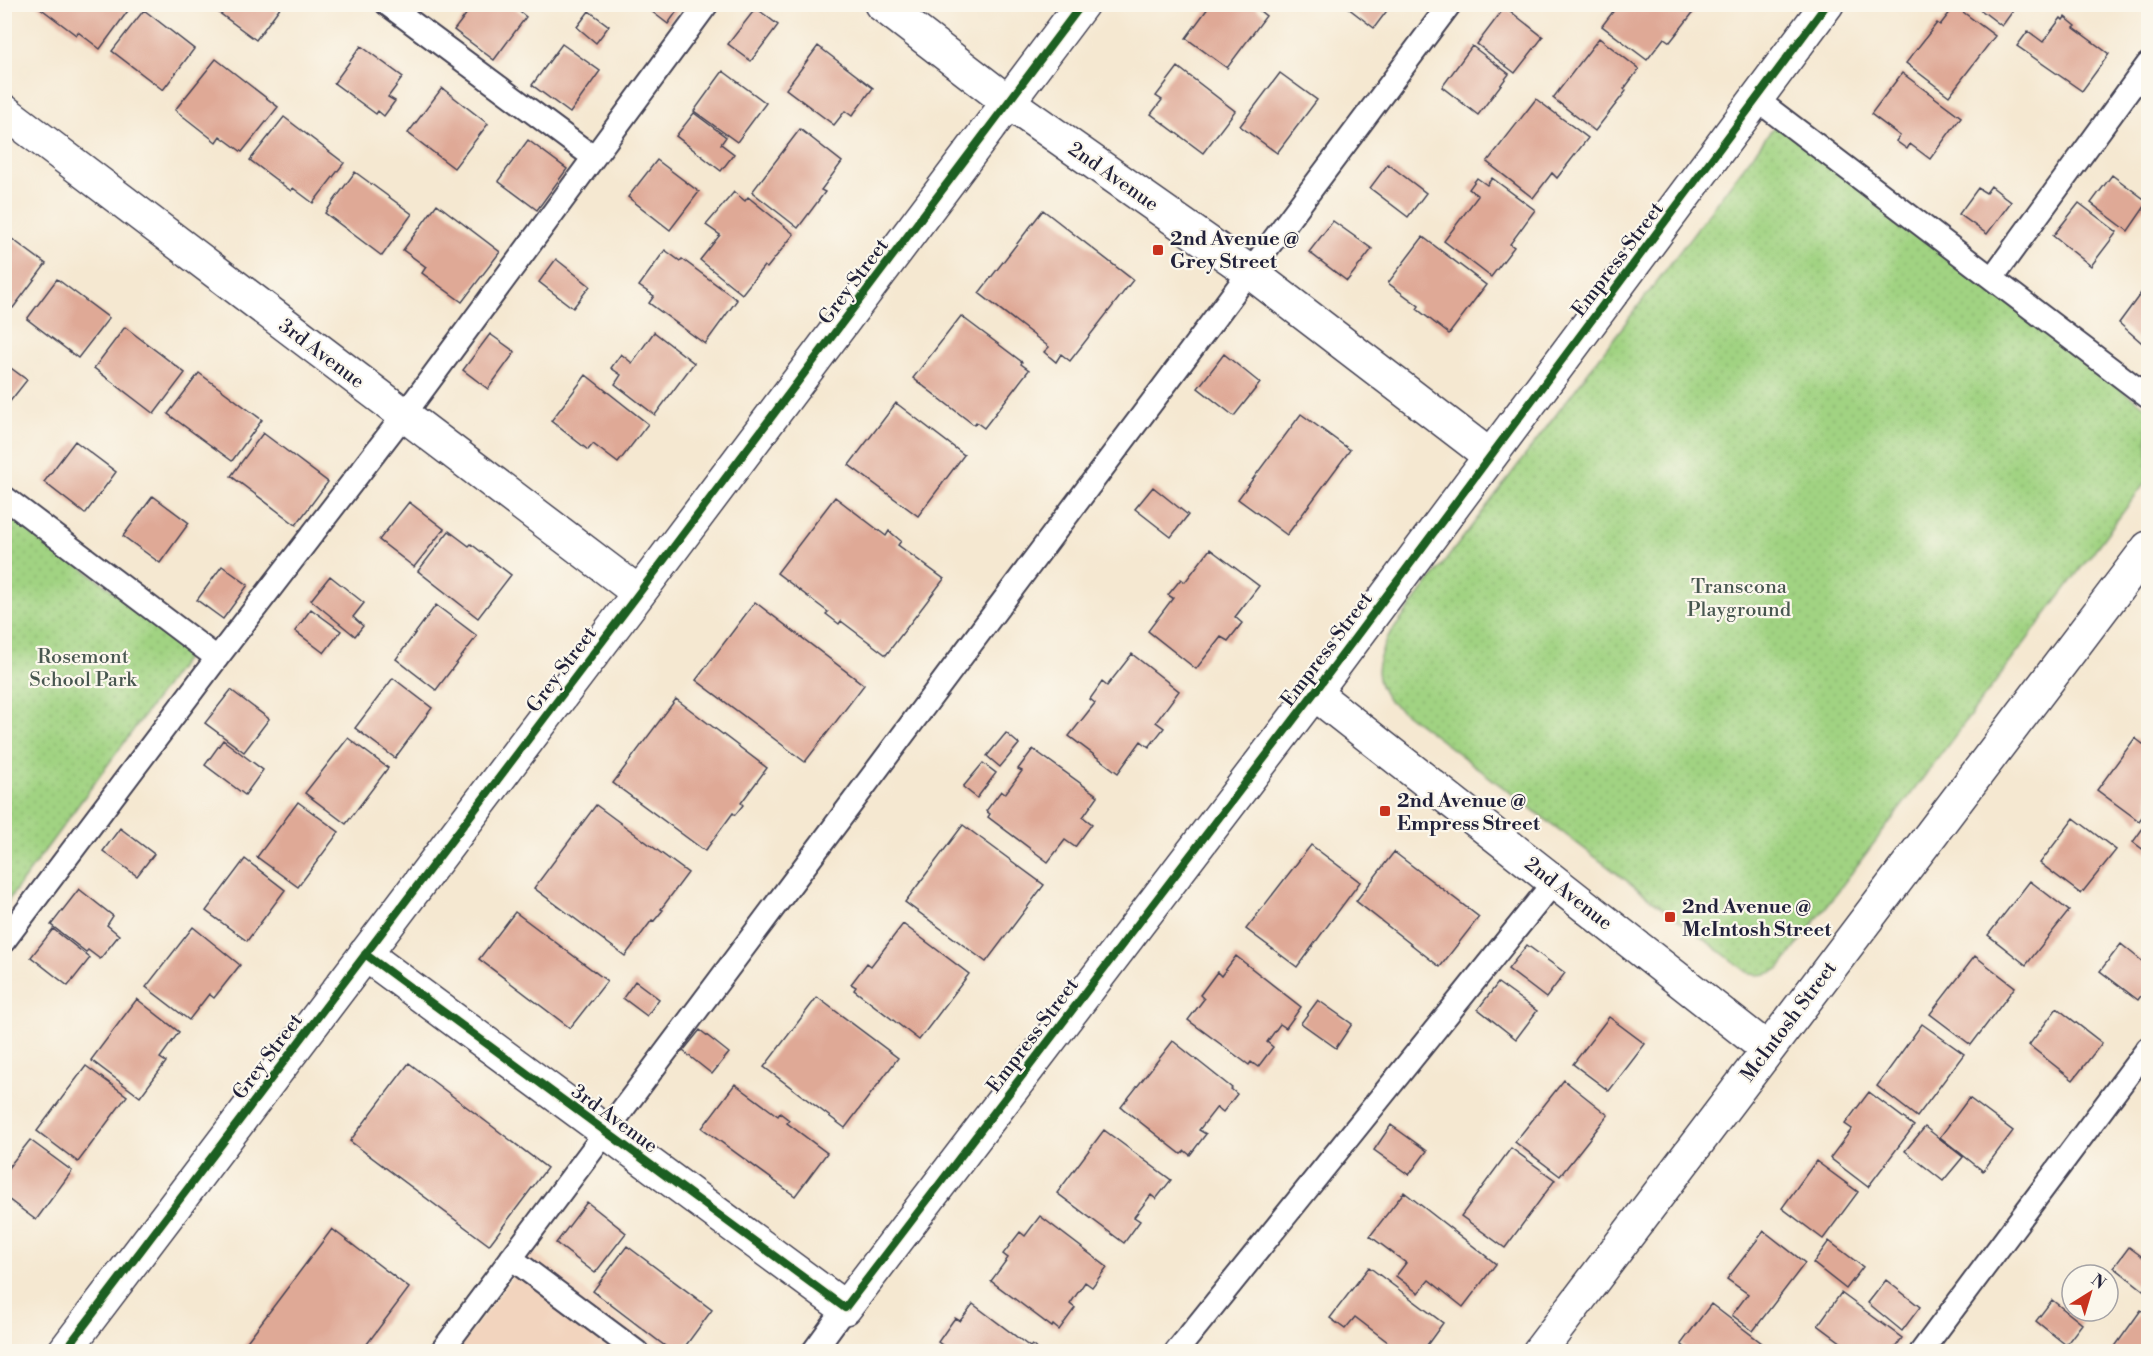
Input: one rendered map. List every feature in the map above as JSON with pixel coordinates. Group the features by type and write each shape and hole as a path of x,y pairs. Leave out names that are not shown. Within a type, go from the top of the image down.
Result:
{"street":[{"name":"2nd Avenue","path":"881,4 1008,102 1250,272 1490,456"},
{"name":"Grey Street","path":"64,1352 1082,4"},
{"name":"Empress Street","path":"845,1308 1314,693 1827,4"},
{"name":"3rd Avenue","path":"4,111 639,593"},
{"name":"McIntosh Street","path":"1539,1352 2148,550"},
{"name":"2nd Avenue","path":"1314,693 1767,1049"},
{"name":"3rd Avenue","path":"365,954 845,1308"}],"lane":[{"path":"387,4 593,158"},
{"path":"4,941 404,415 707,4"},
{"path":"441,1352 1450,4"},
{"path":"1992,278 2148,64"},
{"path":"1756,99 2148,397"},
{"path":"4,497 217,658"},
{"path":"1176,1352 1554,882"},
{"path":"1921,1352 2148,1048"},
{"path":"511,1258 637,1352"},
{"path":"813,1352 845,1308"}],"shaded area":[{"path":"532,1251 666,1351 456,1352"}],"green space":[{"name":"Transcona Playground","path":"1776,124 2148,409 2148,479 1780,968 1769,974 1758,975 1750,974 1389,701 1380,685 1377,671 1387,638"},
{"name":"Rosemont School Park","path":"5,510 192,650 5,905"}],"building":[{"path":"35,4 126,4 130,8 100,49 78,32 76,35"},
{"path":"218,4 279,4 281,6 256,40 214,9"},
{"path":"474,4 510,4 526,17 494,60 454,30"},
{"path":"642,4 682,4 668,24"},
{"path":"1211,4 1251,4 1266,16 1227,68 1186,38"},
{"path":"1343,4 1392,4 1374,28"},
{"path":"1973,4 2018,4 2002,26"},
{"path":"1618,5 1699,5 1670,42 1664,38 1647,60 1602,26"},
{"path":"1955,6 1995,36 1949,96 1906,63 1937,23 1940,25"},
{"path":"1505,7 1543,37 1515,73 1477,44"},
{"path":"756,8 778,25 751,61 728,44"},
{"path":"144,10 194,49 163,90 112,51"},
{"path":"589,11 609,26 596,43 577,27"},
{"path":"2065,17 2076,26 2074,28 2109,54 2082,91 2017,46 2028,31 2043,42 2061,18 2063,20"},
{"path":"1599,38 1639,69 1624,89 1626,91 1595,131 1553,98"},
{"path":"562,44 600,71 570,113 532,85"},
{"path":"361,46 403,77 388,97 395,101 384,116 378,111 376,114 334,83"},
{"path":"818,46 873,88 852,116 845,111 834,125 786,89"},
{"path":"1472,46 1509,74 1478,115 1442,87"},
{"path":"216,59 278,107 242,152 220,136 216,142 175,110"},
{"path":"1178,67 1235,111 1203,153 1151,114 1162,100 1156,96"},
{"path":"723,71 766,103 737,142 694,111"},
{"path":"1280,73 1317,100 1277,153 1240,126"},
{"path":"1902,73 1961,117 1930,159 1910,144 1907,149 1896,141 1900,136 1871,114"},
{"path":"442,88 488,124 454,168 408,133"},
{"path":"1536,99 1588,138 1557,178 1552,173 1533,198 1487,162"},
{"path":"694,113 726,137 721,144 734,154 721,171 676,136"},
{"path":"284,117 344,163 313,203 293,188 291,191 250,160"},
{"path":"800,129 842,162 821,190 825,192 798,228 752,192"},
{"path":"528,140 567,169 537,210 498,181"},
{"path":"657,160 699,192 670,230 628,197"},
{"path":"1388,164 1426,193 1408,217 1370,188"},
{"path":"355,172 412,214 382,256 325,213"},
{"path":"2112,175 2148,202 2128,231 2091,203"},
{"path":"1477,178 1487,185 1492,178 1535,210 1510,244 1514,247 1491,277 1444,241 1478,196 1469,189"},
{"path":"1991,186 2011,202 1987,234 1959,214 1978,188 1986,193"},
{"path":"734,192 745,201 748,197 794,234 767,268 764,266 742,294 700,260 720,235 706,225"},
{"path":"2079,203 2117,232 2091,266 2053,236"},
{"path":"437,204 500,252 462,302 422,273 426,267 403,250"},
{"path":"1043,210 1133,280 1070,361 1061,354 1056,362 1044,352 1049,347 979,293"},
{"path":"1333,221 1372,249 1347,281 1309,252"},
{"path":"4,233 46,264 13,308 4,302"},
{"path":"1423,237 1486,285 1449,334 1417,309 1419,306 1388,283"},
{"path":"665,250 680,261 682,259 737,300 705,344 649,303 654,296 639,286"},
{"path":"556,259 590,286 573,308 539,282"},
{"path":"57,279 109,318 78,358 27,319"},
{"path":"2141,293 2148,293 2148,348 2119,323"},
{"path":"961,316 1022,362 1021,364 1029,370 984,428 976,422 974,425 913,378"},
{"path":"125,327 185,373 154,414 94,368"},
{"path":"654,332 694,363 655,415 615,384 621,375 611,368 621,354 632,363"},
{"path":"490,334 515,352 488,389 463,370"},
{"path":"1224,354 1260,383 1234,416 1198,388"},
{"path":"4,363 27,380 4,409"},
{"path":"199,373 262,420 232,461 168,414"},
{"path":"586,375 648,424 618,463 593,444 588,450 551,421"},
{"path":"896,403 964,455 918,516 849,465"},
{"path":"1301,414 1350,450 1287,535 1238,499"},
{"path":"263,433 328,482 296,525 231,476"},
{"path":"75,441 116,472 85,514 44,482"},
{"path":"1153,487 1188,515 1171,537 1135,509"},
{"path":"153,496 189,523 160,563 123,536"},
{"path":"835,497 886,536 889,531 901,541 898,545 944,579 886,655 841,621 839,624 826,614 828,612 777,573"},
{"path":"409,502 444,529 414,567 379,540"},
{"path":"449,531 469,546 471,544 511,575 478,618 418,571"},
{"path":"1210,549 1259,586 1235,617 1242,623 1228,641 1221,637 1196,669 1148,631 1173,598 1168,595 1181,579 1185,582"},
{"path":"222,566 248,585 223,619 197,600"},
{"path":"330,576 364,603 353,617 363,626 355,636 311,600"},
{"path":"755,602 864,685 805,762 696,680"},
{"path":"436,605 477,636 436,690 396,659"},
{"path":"311,609 341,631 324,653 295,631"},
{"path":"1132,654 1179,691 1156,722 1164,728 1149,747 1141,741 1118,773 1069,736 1095,703 1090,699 1102,682 1107,686"},
{"path":"393,678 432,708 395,758 355,728"},
{"path":"231,690 269,719 244,752 205,723"},
{"path":"676,699 767,768 741,803 743,805 735,815 733,813 705,851 613,783"},
{"path":"1006,733 1019,744 1000,767 987,756"},
{"path":"348,738 388,768 346,824 305,793"},
{"path":"2135,738 2148,748 2148,809 2139,821 2097,790"},
{"path":"223,740 263,770 245,795 205,765"},
{"path":"1033,749 1098,796 1083,817 1092,824 1075,847 1065,840 1048,862 988,817 990,814 986,811 1001,791 1005,794 1022,771 1018,769"},
{"path":"983,763 996,773 977,798 963,787"},
{"path":"298,802 339,832 298,887 257,857"},
{"path":"596,805 688,873 661,909 663,910 654,921 652,920 625,956 534,888"},
{"path":"2074,818 2116,850 2081,894 2040,863"},
{"path":"2148,821 2148,853 2133,842"},
{"path":"963,825 1044,885 986,962 905,902"},
{"path":"120,828 154,854 137,876 103,851"},
{"path":"1311,845 1360,882 1297,967 1246,929"},
{"path":"1394,852 1479,917 1440,967 1356,901"},
{"path":"245,859 285,890 247,941 206,911"},
{"path":"2030,881 2069,911 2026,965 1988,935"},
{"path":"79,889 113,916 107,925 119,935 100,959 88,950 86,952 51,925"},
{"path":"515,912 607,981 570,1028 479,959"},
{"path":"903,924 969,974 919,1040 854,990 856,987 851,984 867,963 871,966"},
{"path":"193,927 240,965 214,998 209,994 189,1020 146,987"},
{"path":"53,929 90,958 68,986 31,957"},
{"path":"2121,944 2148,966 2148,986 2138,1000 2100,971"},
{"path":"1527,945 1565,973 1546,998 1508,969"},
{"path":"1236,956 1301,1007 1286,1028 1280,1024 1267,1042 1273,1047 1258,1067 1251,1062 1249,1065 1188,1020 1204,999 1200,995 1217,972 1221,976"},
{"path":"1975,956 2015,987 1971,1045 1930,1014"},
{"path":"635,981 659,999 647,1016 623,998"},
{"path":"1498,983 1537,1011 1516,1039 1478,1009"},
{"path":"817,997 898,1058 845,1128 764,1067"},
{"path":"137,999 179,1032 160,1058 166,1062 140,1097 91,1060"},
{"path":"1318,1000 1352,1024 1336,1048 1301,1023"},
{"path":"2057,1008 2102,1043 2073,1080 2029,1045"},
{"path":"1609,1017 1645,1044 1609,1091 1573,1064"},
{"path":"1922,1024 1964,1054 1917,1117 1877,1086"},
{"path":"700,1030 729,1053 712,1074 683,1051"},
{"path":"1173,1041 1237,1094 1223,1112 1217,1107 1199,1130 1206,1134 1190,1155 1185,1151 1181,1154 1121,1107"},
{"path":"409,1063 547,1168 489,1245 350,1141"},
{"path":"86,1066 127,1096 78,1162 37,1131"},
{"path":"1564,1080 1608,1115 1560,1176 1515,1142"},
{"path":"735,1084 778,1116 780,1113 789,1120 787,1123 827,1153 795,1196 702,1128"},
{"path":"1869,1092 1914,1126 1868,1187 1830,1158 1852,1129 1845,1124"},
{"path":"1969,1098 2013,1131 1983,1171 1940,1137"},
{"path":"1391,1125 1427,1151 1409,1175 1374,1150"},
{"path":"1925,1127 1963,1157 1943,1181 1905,1151"},
{"path":"1104,1130 1171,1180 1156,1199 1151,1195 1134,1217 1140,1221 1124,1243 1057,1193"},
{"path":"30,1140 72,1171 36,1220 4,1196 4,1173"},
{"path":"1511,1148 1555,1180 1505,1248 1461,1216"},
{"path":"1816,1161 1858,1192 1823,1239 1782,1208"},
{"path":"1404,1192 1496,1264 1463,1307 1429,1280 1418,1293 1396,1276 1406,1263 1370,1236"},
{"path":"587,1202 626,1233 595,1273 556,1243"},
{"path":"1040,1216 1107,1267 1092,1287 1085,1282 1070,1304 1075,1308 1059,1330 991,1281 1008,1258 1003,1254 1020,1232 1025,1236"},
{"path":"332,1229 409,1288 361,1352 239,1352"},
{"path":"1764,1231 1805,1263 1753,1331 1732,1315 1748,1294 1727,1279"},
{"path":"1829,1241 1863,1267 1846,1289 1813,1263"},
{"path":"627,1246 712,1310 681,1352 673,1352 593,1291"},
{"path":"2129,1247 2148,1261 2147,1293 2120,1272 2120,1263 2117,1263"},
{"path":"1369,1267 1443,1323 1422,1352 1401,1352 1355,1317 1345,1329 1330,1318"},
{"path":"1886,1280 1920,1307 1902,1331 1868,1303"},
{"path":"1841,1293 1902,1338 1892,1352 1854,1352 1818,1325"},
{"path":"2052,1300 2060,1306 2060,1323 2082,1324 2066,1345 2036,1321"},
{"path":"973,1304 1040,1352 938,1352 942,1345 938,1342 952,1322 955,1318 960,1321"},
{"path":"1711,1304 1767,1347 1763,1352 1691,1352 1681,1344"},
{"path":"2141,1310 2148,1315 2148,1352 2111,1352"}],"cycle path":[{"path":"64,1352 1082,4"},
{"path":"365,954 845,1308 1314,693 1827,4"}],"place":[{"name":"2nd Avenue @ Grey Street","path":"1158,250"},
{"name":"2nd Avenue @ Empress Street","path":"1385,811"},
{"name":"2nd Avenue @ McIntosh Street","path":"1670,917"}]}
